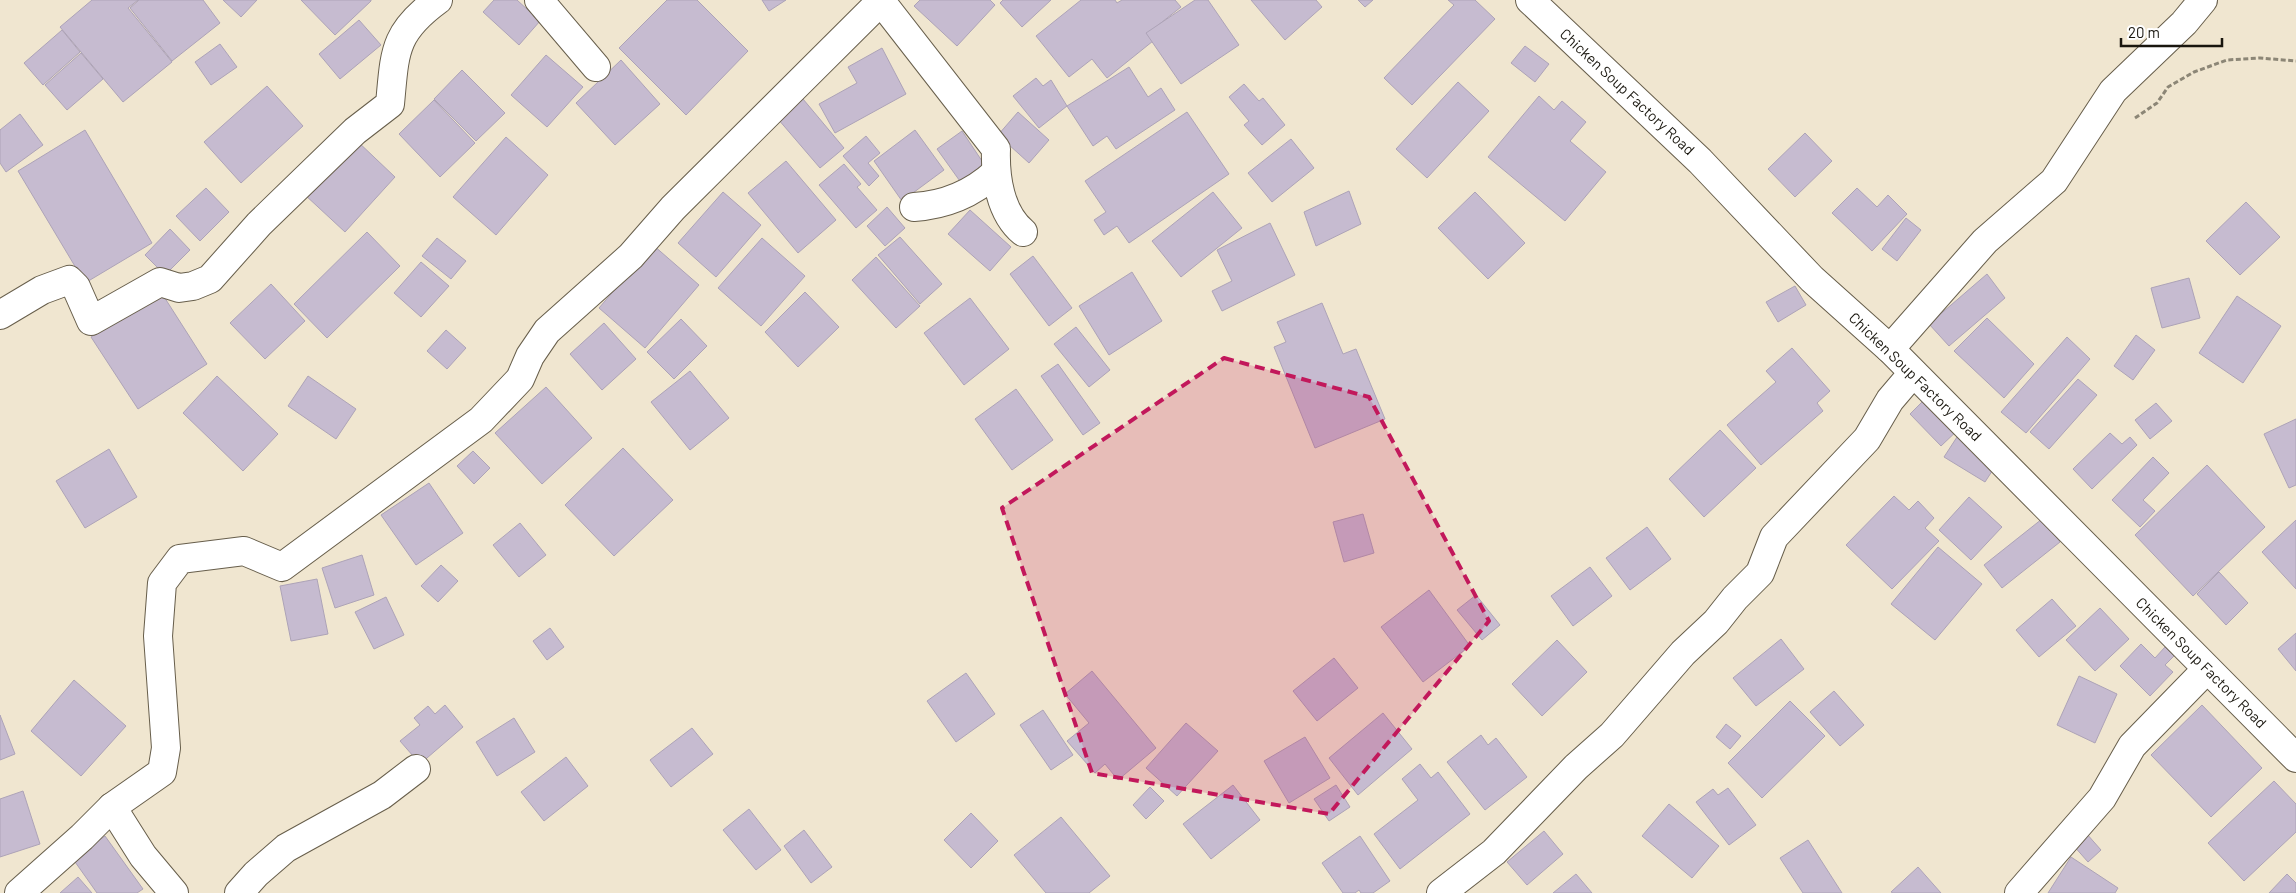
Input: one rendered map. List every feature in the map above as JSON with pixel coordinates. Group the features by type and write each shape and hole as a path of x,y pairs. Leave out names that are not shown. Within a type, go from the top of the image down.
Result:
{"street":[{"path":"0,315 42,290 69,280 76,287 91,321 160,282 179,288 193,286 210,279 259,224 355,131 390,104 396,52 404,32 425,10 438,0"},
{"path":"539,0 596,67"},
{"path":"19,893 82,837 112,807 162,772 166,748 158,636 162,583 180,559 244,551 282,567 481,420 520,379 530,356 547,331 631,256 673,208 881,0 996,149 995,173 1003,198 1014,224 1023,232"},
{"name":"Chicken Soup Factory Road","path":"1530,0 1700,161 1812,279 1890,349 2296,758"},
{"path":"1890,349 1985,241 2054,181 2113,91 2184,23 2202,0"},
{"path":"914,207 936,206 957,198 980,187 995,173"},
{"path":"1441,893 1494,852 1576,766 1612,735 1683,653 1716,622 1735,598 1760,573 1774,537 1867,439 1890,400 1913,374"},
{"path":"2018,893 2102,798 2132,746 2207,669"},
{"path":"239,893 256,874 286,848 382,795 416,769"},
{"path":"112,807 143,856 174,893"}],"path":[{"path":"2131,121 2157,103 2168,87 2194,72 2227,60 2260,58 2296,61"}],"highlighted area":[{"path":"1224,358 1369,397 1489,621 1329,814 1092,773 1002,508"}],"building":[{"path":"92,0 138,0 128,8 172,62 123,102 60,27"},
{"path":"139,0 203,0 220,23 172,61 130,8"},
{"path":"223,0 257,0 241,17"},
{"path":"301,0 371,0 371,1 335,35"},
{"path":"494,0 517,0 540,21 519,45 483,12"},
{"path":"667,0 697,0 748,51 686,115 619,48"},
{"path":"762,0 786,0 769,11"},
{"path":"920,0 990,0 995,5 957,46 914,6"},
{"path":"1003,0 1051,0 1022,27 1000,3"},
{"path":"1081,0 1115,0 1117,3 1122,0 1175,0 1181,7 1152,30 1158,37 1107,78 1092,59 1069,77 1036,36"},
{"path":"1195,0 1208,0 1239,45 1181,84 1146,33"},
{"path":"1251,0 1316,0 1322,7 1285,40"},
{"path":"1358,0 1373,0 1365,7"},
{"path":"1448,0 1475,0 1495,19 1412,105 1384,78 1454,5"},
{"path":"359,20 381,45 340,79 319,54"},
{"path":"62,30 80,52 43,85 24,63"},
{"path":"220,44 237,67 211,85 195,62"},
{"path":"1525,46 1549,64 1535,82 1511,63"},
{"path":"882,48 906,94 835,133 819,104 857,83 848,67"},
{"path":"81,53 103,79 67,110 45,85"},
{"path":"546,55 583,87 547,127 511,95"},
{"path":"621,60 660,104 615,145 576,103"},
{"path":"1129,67 1148,97 1161,88 1175,110 1116,149 1107,136 1093,146 1067,106"},
{"path":"462,70 505,113 476,141 434,99"},
{"path":"1036,78 1043,86 1051,80 1067,106 1039,128 1013,96"},
{"path":"1458,82 1489,111 1427,178 1396,149"},
{"path":"1244,84 1259,101 1263,98 1285,125 1262,145 1244,125 1249,121 1229,97"},
{"path":"267,86 303,126 241,183 204,142"},
{"path":"1539,96 1554,110 1562,101 1586,122 1570,141 1606,172 1565,221 1488,157"},
{"path":"803,99 844,148 820,168 778,119"},
{"path":"434,100 475,143 440,177 399,134"},
{"path":"1018,112 1049,140 1029,163 998,135"},
{"path":"1187,112 1229,174 1129,243 1117,226 1104,235 1094,220 1106,212 1085,181"},
{"path":"20,114 43,145 6,172 0,163 0,130"},
{"path":"85,130 152,243 85,283 18,171"},
{"path":"915,130 944,170 902,201 874,161"},
{"path":"962,131 986,167 962,184 937,149"},
{"path":"1805,133 1832,161 1795,197 1768,169"},
{"path":"866,136 880,153 868,163 879,176 869,186 843,156"},
{"path":"506,137 548,175 496,235 453,197"},
{"path":"355,139 395,177 345,232 304,194"},
{"path":"1291,139 1314,168 1272,202 1248,173"},
{"path":"786,161 836,220 798,253 748,193"},
{"path":"844,164 861,184 857,187 877,210 856,228 819,185"},
{"path":"206,188 229,212 200,241 176,216"},
{"path":"1857,188 1877,207 1888,195 1907,214 1872,251 1832,213"},
{"path":"1349,191 1361,224 1316,246 1304,212"},
{"path":"723,192 761,225 716,277 678,243"},
{"path":"1213,192 1242,228 1181,277 1152,241"},
{"path":"1475,192 1525,243 1488,279 1438,228"},
{"path":"2246,202 2280,237 2240,275 2206,241"},
{"path":"887,207 905,228 885,246 867,226"},
{"path":"970,210 1011,247 990,271 948,234"},
{"path":"1906,218 1921,230 1897,261 1882,249"},
{"path":"1270,223 1295,275 1222,311 1212,291 1232,281 1217,250"},
{"path":"170,229 190,250 165,275 145,255"},
{"path":"367,232 400,266 327,338 294,304"},
{"path":"900,237 942,284 920,304 878,255"},
{"path":"437,238 466,261 451,279 422,256"},
{"path":"762,238 805,276 761,326 718,288"},
{"path":"653,245 699,285 645,348 599,308"},
{"path":"1033,256 1072,308 1049,326 1010,274"},
{"path":"876,257 920,306 896,328 852,280"},
{"path":"421,262 449,286 421,317 394,293"},
{"path":"1132,272 1162,321 1109,355 1079,306"},
{"path":"1987,274 2005,298 1949,346 1929,324"},
{"path":"2189,278 2200,318 2162,328 2151,288"},
{"path":"271,284 305,321 265,359 230,323"},
{"path":"1795,286 1806,305 1778,322 1766,302"},
{"path":"161,292 207,364 138,409 91,337"},
{"path":"805,292 839,327 798,367 765,332"},
{"path":"2237,296 2281,326 2243,383 2199,353"},
{"path":"970,298 1009,349 964,385 924,333"},
{"path":"1322,303 1343,354 1356,349 1385,419 1315,448 1274,347 1286,342 1277,322"},
{"path":"1987,318 2034,364 2004,398 1954,351"},
{"path":"681,319 707,346 674,379 647,352"},
{"path":"604,323 636,359 602,390 570,354"},
{"path":"1076,327 1110,370 1089,387 1054,344"},
{"path":"446,330 466,348 447,369 427,351"},
{"path":"2136,335 2155,350 2133,380 2114,366"},
{"path":"2067,337 2090,359 2026,433 2001,412"},
{"path":"1792,348 1830,391 1817,403 1823,411 1761,465 1727,425 1776,382 1766,371"},
{"path":"1058,364 1100,423 1083,435 1041,376"},
{"path":"690,371 729,418 690,450 651,402"},
{"path":"217,376 278,434 243,471 183,413"},
{"path":"308,376 356,409 336,439 288,406"},
{"path":"2078,379 2097,395 2049,449 2030,432"},
{"path":"546,387 592,438 542,484 495,433"},
{"path":"1016,389 1053,440 1012,470 975,419"},
{"path":"1926,398 1961,427 1941,446 1910,414"},
{"path":"2156,403 2172,421 2150,439 2135,420"},
{"path":"2296,419 2296,485 2289,488 2264,434"},
{"path":"1720,430 1756,468 1704,517 1669,479"},
{"path":"2110,433 2122,444 2130,437 2137,445 2092,489 2073,469"},
{"path":"1957,437 1998,462 1985,482 1944,457"},
{"path":"623,448 673,500 614,556 565,505"},
{"path":"109,449 137,497 85,528 56,481"},
{"path":"473,451 490,468 474,484 457,466"},
{"path":"2153,457 2169,473 2143,500 2155,511 2140,527 2112,500"},
{"path":"2207,465 2265,527 2193,596 2135,535"},
{"path":"429,483 463,533 416,565 381,515"},
{"path":"1894,496 1909,510 1918,501 1934,518 1925,528 1939,541 1892,589 1846,545"},
{"path":"1969,497 2002,527 1971,560 1939,530"},
{"path":"1363,514 1374,553 1344,562 1333,522"},
{"path":"2042,519 2060,542 2002,588 1984,565"},
{"path":"2296,520 2296,589 2262,552"},
{"path":"520,523 546,555 519,577 493,545"},
{"path":"1647,527 1671,559 1630,590 1606,558"},
{"path":"1938,547 1982,584 1935,640 1891,604"},
{"path":"362,555 374,595 335,608 322,568"},
{"path":"441,565 458,581 438,602 421,586"},
{"path":"1590,567 1612,596 1573,626 1551,596"},
{"path":"2219,572 2248,603 2226,625 2197,594"},
{"path":"317,579 328,634 291,641 280,586"},
{"path":"1429,590 1470,646 1423,682 1381,627"},
{"path":"1476,595 1500,625 1482,640 1457,610"},
{"path":"386,597 404,635 374,649 355,612"},
{"path":"2052,599 2076,626 2039,657 2016,630"},
{"path":"2100,608 2129,639 2095,671 2066,640"},
{"path":"550,628 564,647 547,660 533,641"},
{"path":"2296,633 2296,671 2278,649"},
{"path":"1781,639 1804,669 1756,706 1733,678"},
{"path":"1557,640 1587,672 1542,716 1512,684"},
{"path":"2141,644 2155,658 2165,647 2174,656 2165,665 2173,672 2150,696 2120,666"},
{"path":"1334,658 1358,688 1317,721 1293,691"},
{"path":"1092,671 1156,748 1118,780 1105,764 1095,773 1067,741 1089,723 1065,694"},
{"path":"966,673 995,714 956,742 927,701"},
{"path":"2079,676 2117,694 2095,743 2057,725"},
{"path":"74,680 126,726 81,776 31,731"},
{"path":"1834,691 1864,725 1840,746 1810,712"},
{"path":"1790,701 1825,736 1762,798 1728,763"},
{"path":"445,705 463,727 420,764 400,741 420,725 414,718 428,706 435,714"},
{"path":"2202,705 2262,768 2211,817 2151,755"},
{"path":"1043,710 1073,755 1051,770 1020,725"},
{"path":"1383,713 1412,749 1358,795 1329,758"},
{"path":"0,715 15,754 0,760"},
{"path":"514,718 535,752 497,776 476,742"},
{"path":"1186,723 1218,751 1177,796 1146,768"},
{"path":"1726,724 1741,736 1730,749 1716,737"},
{"path":"692,728 713,754 671,787 650,760"},
{"path":"1481,735 1488,745 1496,738 1527,777 1485,810 1447,762"},
{"path":"1305,737 1330,778 1289,803 1264,761"},
{"path":"566,757 588,786 544,821 521,792"},
{"path":"1420,764 1431,778 1438,772 1470,814 1400,869 1374,834 1418,800 1402,779"},
{"path":"2274,781 2296,804 2296,832 2244,881 2208,843"},
{"path":"1233,785 1260,820 1211,859 1183,824"},
{"path":"1336,785 1350,807 1329,821 1314,799"},
{"path":"1150,787 1164,801 1146,819 1133,805"},
{"path":"1728,788 1756,825 1729,845 1696,802 1713,789 1718,795"},
{"path":"23,791 40,844 0,857 0,799"},
{"path":"1669,804 1719,846 1692,878 1642,836"},
{"path":"749,809 781,850 756,870 723,830"},
{"path":"971,813 998,841 971,868 944,840"},
{"path":"1061,817 1110,876 1089,893 1046,893 1014,855"},
{"path":"804,830 832,867 811,883 784,846"},
{"path":"1544,831 1563,854 1527,885 1507,862"},
{"path":"2086,833 2101,850 2088,862 2073,845"},
{"path":"105,836 143,889 137,893 97,893 73,859"},
{"path":"1360,836 1390,881 1373,893 1361,893 1359,890 1355,893 1343,893 1322,863"},
{"path":"1808,840 1842,893 1803,893 1780,858"},
{"path":"2071,857 2118,888 2115,893 2048,893"},
{"path":"1918,867 1941,893 1891,892"},
{"path":"1576,874 1592,893 1553,893"},
{"path":"2287,874 2296,883 2296,893 2269,893"},
{"path":"78,877 92,893 60,893"}]}
